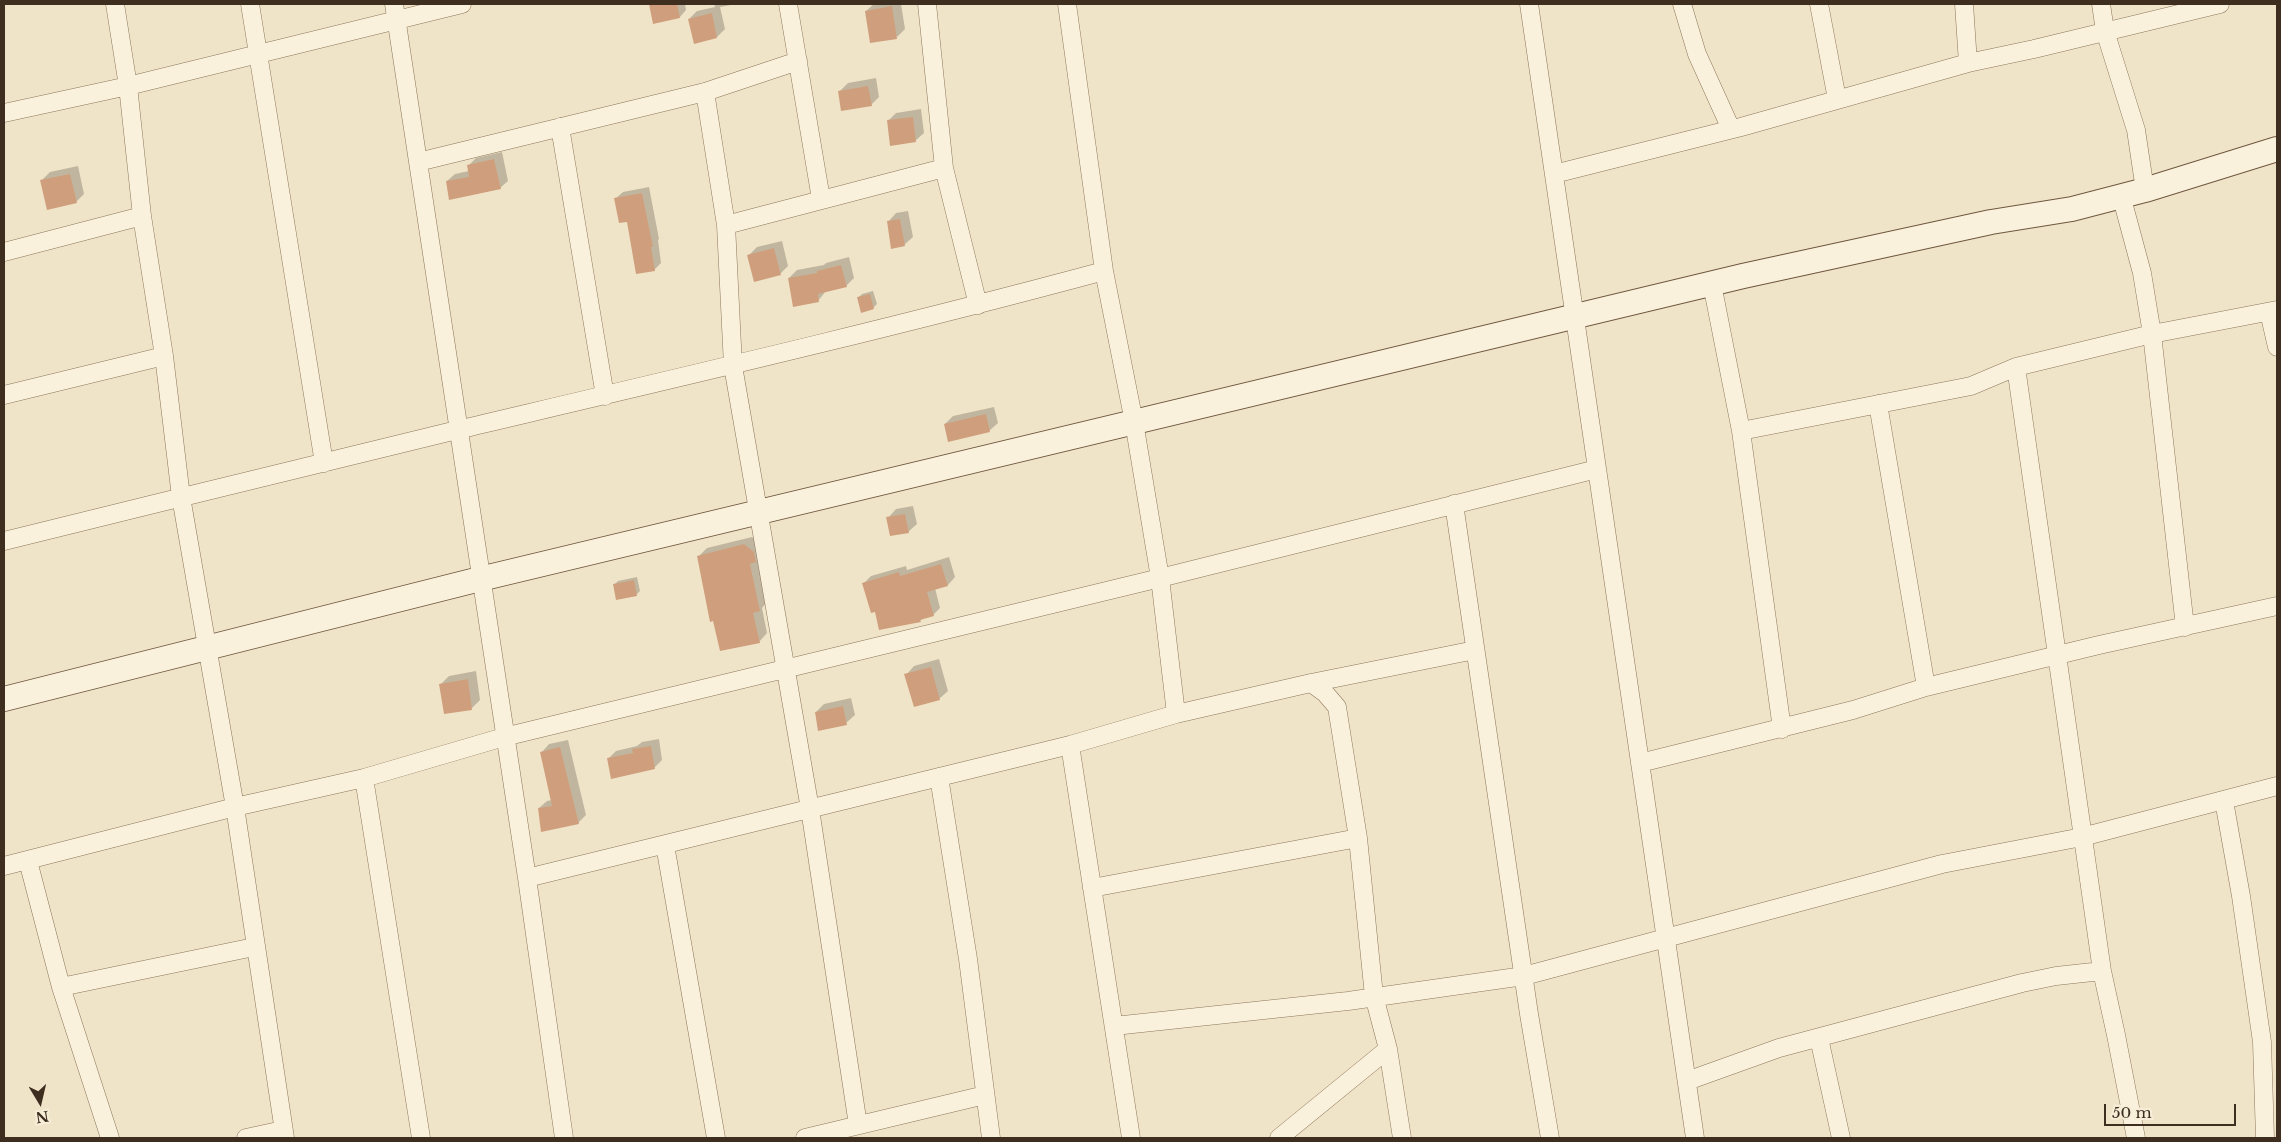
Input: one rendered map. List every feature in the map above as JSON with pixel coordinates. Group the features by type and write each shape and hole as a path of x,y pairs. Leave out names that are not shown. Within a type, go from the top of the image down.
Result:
{"street":[{"path":"115,4 128,86 142,216 164,356 181,497 234,807 284,1134 246,1138"},
{"path":"250,4 324,462"},
{"path":"4,113 128,86 257,53 395,12 462,4"},
{"path":"788,4 822,200"},
{"path":"926,4 944,168 978,305"},
{"path":"1067,4 1104,271 1134,422 1160,578 1176,714"},
{"path":"1529,4 1695,1138"},
{"path":"1682,4 1697,54 1731,129"},
{"path":"1819,4 1837,99"},
{"path":"1964,4 1968,63"},
{"path":"2101,4 2105,31 2136,130 2145,190"},
{"path":"1554,174 1731,129 1968,63 2220,4"},
{"path":"395,12 527,878 564,1138"},
{"path":"418,162 705,92 798,61"},
{"path":"705,92 726,225 733,366 760,512 810,809 858,1125"},
{"path":"560,127 605,396"},
{"path":"4,699 480,578 1712,284 1991,222 2072,208 2145,190 2277,149"},
{"path":"726,225 944,168"},
{"path":"2121,195 2142,272 2152,334 2185,627"},
{"path":"4,252 142,216"},
{"path":"4,540 458,430 733,366 978,305 1104,271"},
{"path":"1712,284 1741,431 1782,729"},
{"path":"1741,431 1971,386 2016,367 2152,334 2273,311 2277,347"},
{"path":"4,395 164,356"},
{"path":"2016,367 2102,970 2136,1138"},
{"path":"1878,404 1926,687"},
{"path":"4,866 234,807 364,778 504,737 1160,578 1597,469"},
{"path":"1454,504 1550,1138"},
{"path":"1640,763 1782,729 1853,710 1926,687 2277,606"},
{"path":"527,878 1070,745 1176,714 1311,683 1475,650"},
{"path":"1311,683 1325,693 1337,707 1358,838 1374,996 1388,1049 1402,1138"},
{"path":"1070,745 1131,1138"},
{"path":"939,777 968,959 991,1138"},
{"path":"364,778 421,1138"},
{"path":"1114,1026 1338,1002 1524,976 1942,864 2082,837 2277,786"},
{"path":"2224,801 2242,896 2262,1042 2265,1138"},
{"path":"1092,888 1358,838"},
{"path":"665,845 716,1138"},
{"path":"28,861 62,987 110,1138"},
{"path":"62,987 254,947"},
{"path":"1687,1081 1779,1048 2022,983 2102,970"},
{"path":"1820,1038 1840,1138"},
{"path":"1279,1138 1388,1049"},
{"path":"805,1138 985,1095"}],"building":[{"path":"649,4 677,4 680,18 653,24"},
{"path":"892,6 897,39 870,43 865,11"},
{"path":"712,13 717,38 694,44 688,19"},
{"path":"868,86 872,106 841,111 838,91"},
{"path":"913,117 916,142 890,146 887,120"},
{"path":"494,159 501,189 449,200 446,181 469,177 467,165"},
{"path":"70,174 77,203 47,210 40,180"},
{"path":"642,193 653,247 651,247 655,271 636,274 627,222 619,223 614,198"},
{"path":"900,219 905,246 891,249 887,221"},
{"path":"774,248 781,275 754,282 747,255"},
{"path":"841,265 847,287 818,294 819,302 793,307 788,278 817,273 817,271"},
{"path":"870,294 874,309 861,313 857,297"},
{"path":"986,414 990,432 948,442 944,424"},
{"path":"905,514 909,533 890,536 886,517"},
{"path":"744,544 754,552 756,562 750,564 760,611 753,613 760,643 720,651 713,621 710,622 697,556"},
{"path":"941,564 948,586 927,592 934,616 920,620 921,622 879,630 875,612 871,613 862,583 899,572 900,576"},
{"path":"634,580 637,596 616,600 613,584"},
{"path":"931,667 940,700 914,707 904,674"},
{"path":"468,679 472,710 444,714 439,684"},
{"path":"843,706 847,725 818,731 815,712"},
{"path":"651,746 655,769 611,779 607,758 633,753 632,749"},
{"path":"560,747 579,824 541,832 538,808 552,806 540,752"}]}
